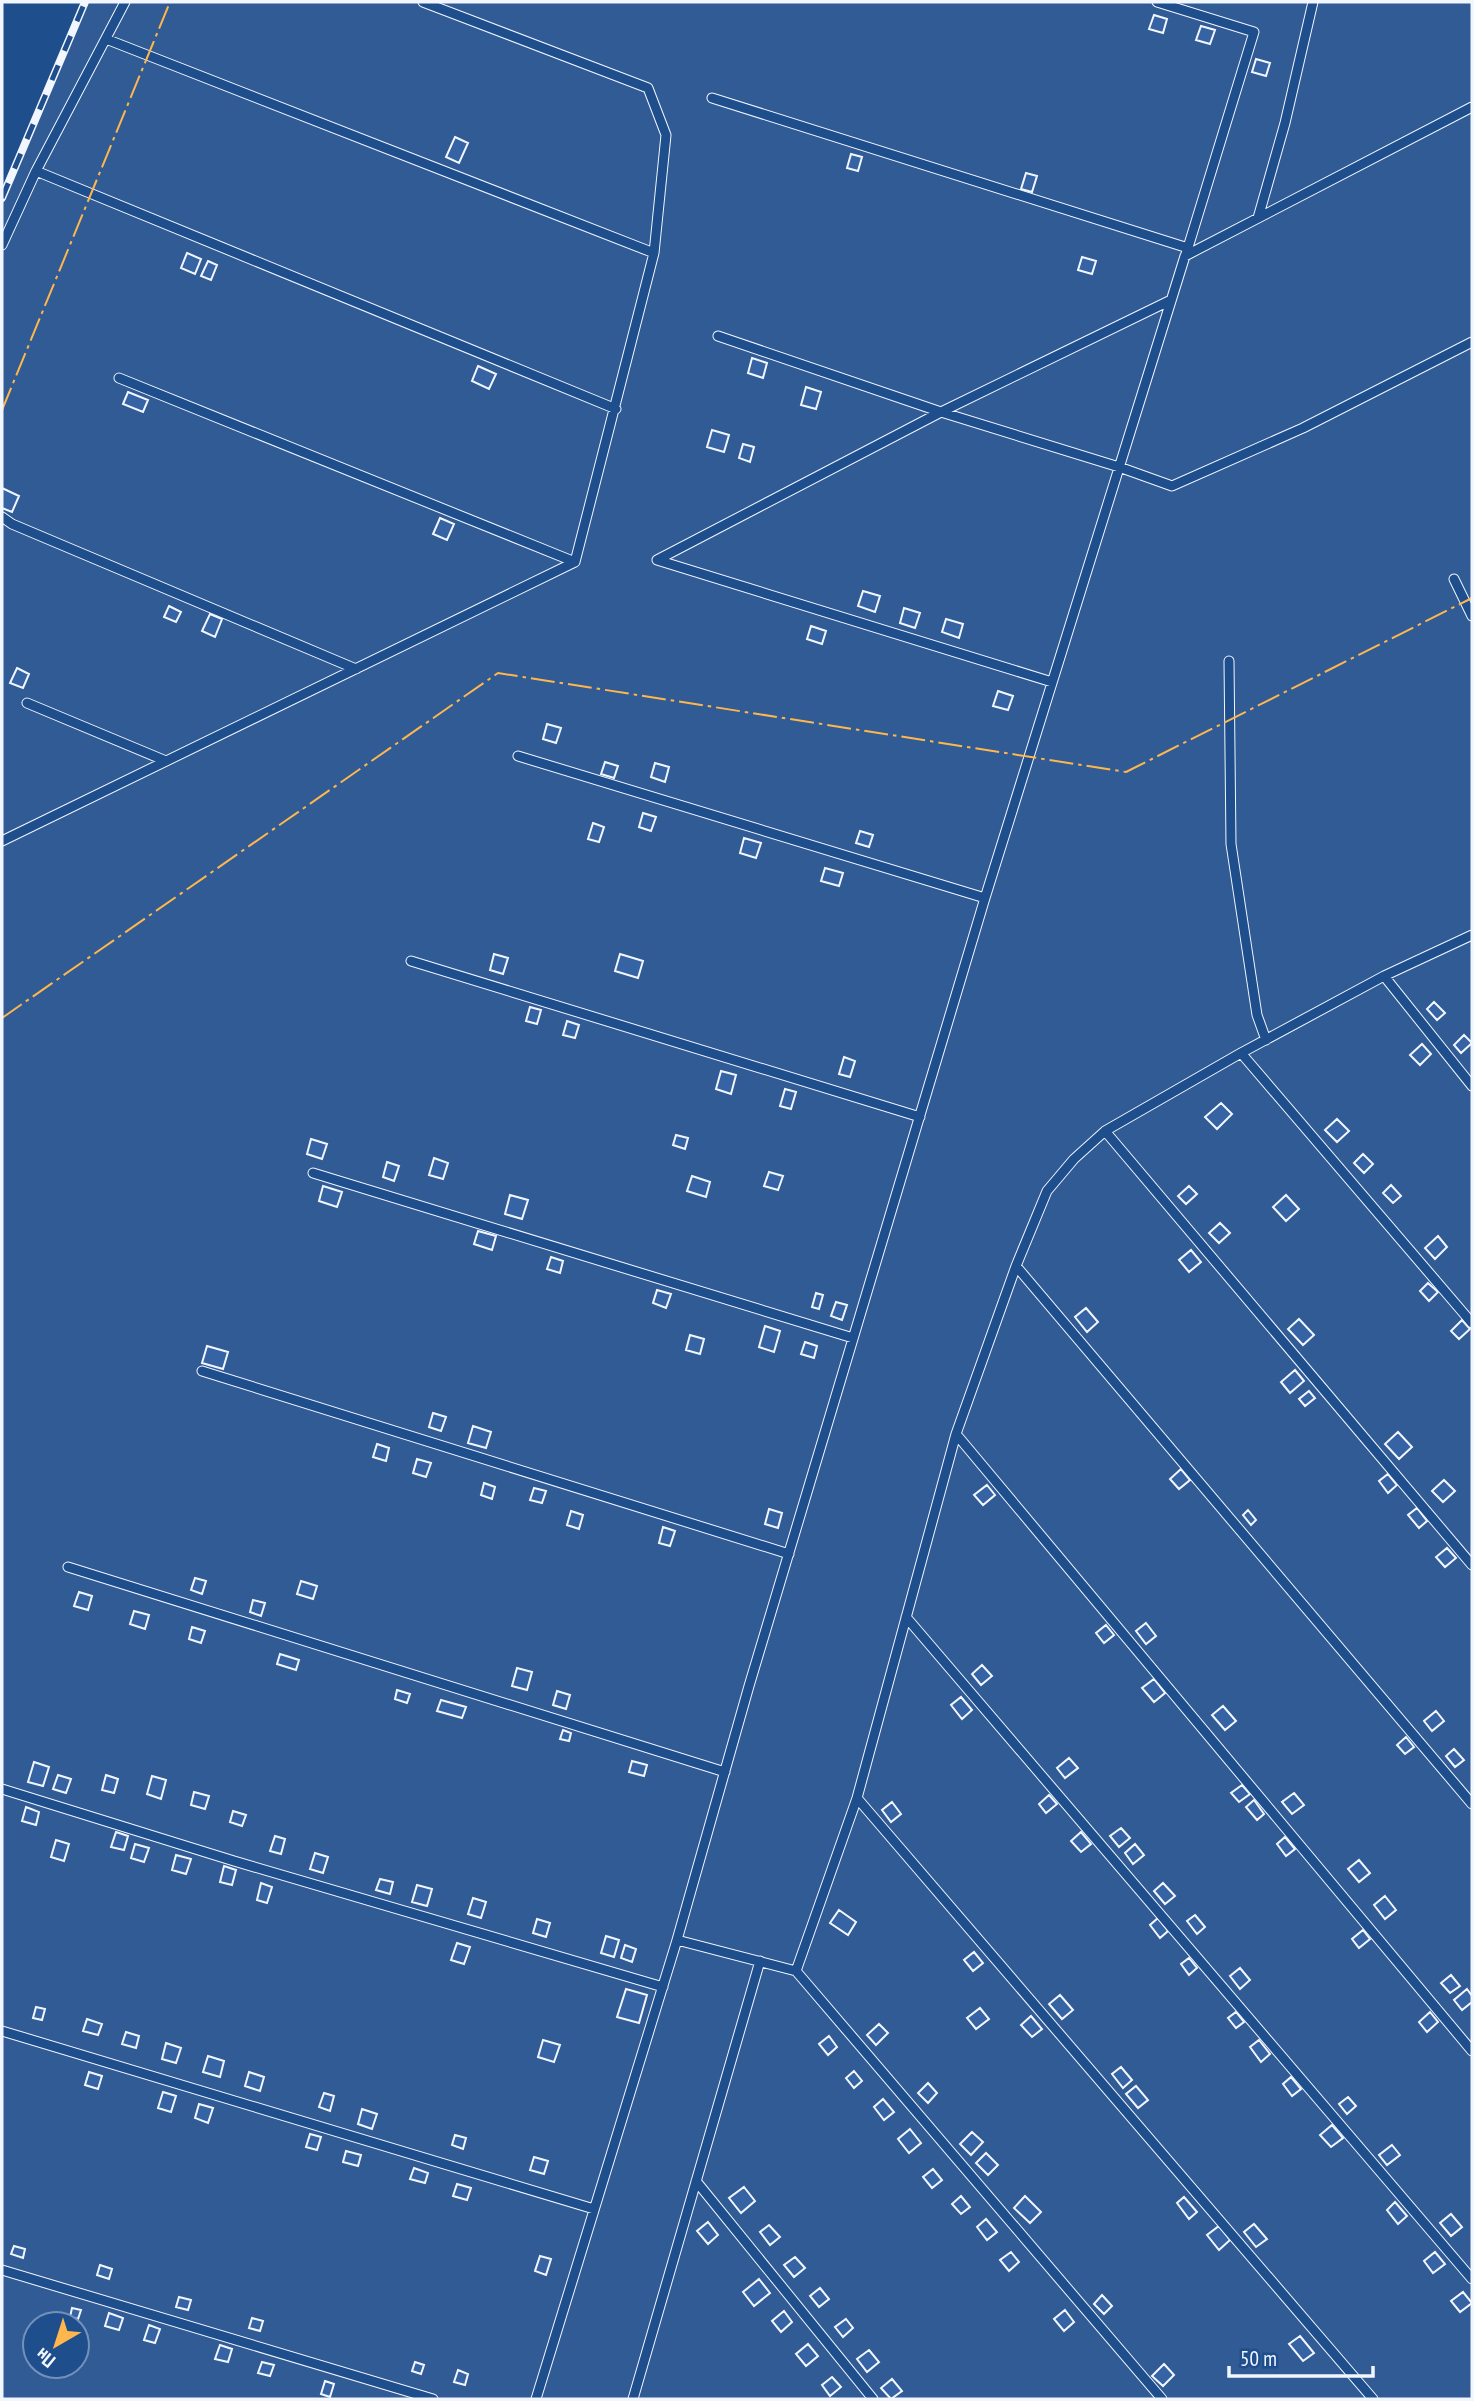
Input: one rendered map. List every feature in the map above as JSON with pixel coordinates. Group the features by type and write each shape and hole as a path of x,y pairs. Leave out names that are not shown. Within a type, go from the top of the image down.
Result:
{"lane":[{"path":"2,245 36,171 125,2"},
{"path":"2,841 575,562 654,253 666,135 648,88 423,2"},
{"path":"536,2399 677,1940 985,898 1254,32 1157,2"},
{"path":"1258,218 1285,123 1313,2"},
{"path":"106,39 654,253"},
{"path":"712,98 1186,252 1258,218 1472,107"},
{"path":"36,171 616,409"},
{"path":"1052,682 657,560 941,412 1171,300"},
{"path":"718,336 941,412 1172,486 1303,428 1472,342"},
{"path":"119,378 575,562"},
{"path":"2,517 12,524 356,669"},
{"path":"1454,579 1472,616"},
{"path":"1229,661 1231,844 1257,1015 1266,1040"},
{"path":"27,703 166,761"},
{"path":"518,756 985,898"},
{"path":"796,1971 856,1798 956,1434 1016,1266 1048,1191 1074,1159 1105,1131 1241,1053 1384,976 1472,935"},
{"path":"411,961 920,1117"},
{"path":"1384,976 1472,1086"},
{"path":"1241,1053 1472,1323"},
{"path":"1105,1131 1472,1565"},
{"path":"313,1173 853,1338"},
{"path":"1016,1266 1472,1804"},
{"path":"202,1371 789,1554"},
{"path":"956,1434 1472,2051"},
{"path":"68,1567 725,1772"},
{"path":"906,1618 1472,2279"},
{"path":"2,1789 234,1861 663,1986"},
{"path":"856,1798 1373,2399"},
{"path":"677,1940 796,1971 1162,2399"},
{"path":"633,2399 760,1961"},
{"path":"2,2031 594,2210"},
{"path":"696,2181 873,2399"},
{"path":"2,2270 433,2399"}],"shaded area":[{"path":"87,2 1472,2 1472,2399 2,2399 2,201"}],"building":[{"path":"1154,15 1167,19 1163,33 1149,29"},
{"path":"1201,26 1215,30 1210,44 1196,40"},
{"path":"1256,59 1270,63 1266,76 1252,72"},
{"path":"455,137 468,143 459,163 446,157"},
{"path":"851,154 862,157 858,171 847,168"},
{"path":"1026,173 1037,176 1032,192 1021,189"},
{"path":"187,253 201,259 195,274 181,268"},
{"path":"1082,257 1096,261 1092,274 1078,270"},
{"path":"208,261 217,265 211,280 201,276"},
{"path":"752,358 767,363 763,378 748,373"},
{"path":"478,366 496,374 489,389 472,381"},
{"path":"806,387 821,392 816,409 801,405"},
{"path":"128,392 148,400 143,412 123,404"},
{"path":"712,430 729,435 724,452 707,447"},
{"path":"743,444 754,447 750,462 739,458"},
{"path":"2,488 19,496 12,512 2,508"},
{"path":"440,518 454,524 447,540 433,534"},
{"path":"863,591 880,596 875,612 858,606"},
{"path":"169,606 181,612 176,622 164,617"},
{"path":"904,608 920,613 915,628 900,623"},
{"path":"210,614 222,619 215,637 202,631"},
{"path":"946,619 963,624 959,638 942,632"},
{"path":"811,626 826,631 822,644 807,639"},
{"path":"17,668 29,674 23,688 10,683"},
{"path":"998,691 1013,696 1008,710 993,706"},
{"path":"547,724 561,728 556,743 543,739"},
{"path":"605,762 618,766 614,778 601,774"},
{"path":"655,763 669,767 665,782 651,777"},
{"path":"643,813 656,817 651,831 639,827"},
{"path":"593,823 604,827 599,842 588,839"},
{"path":"860,831 873,835 869,847 856,843"},
{"path":"744,838 761,843 756,858 740,853"},
{"path":"825,868 843,873 839,886 821,881"},
{"path":"494,954 508,958 503,974 490,970"},
{"path":"620,954 643,961 638,978 615,971"},
{"path":"1434,1002 1445,1013 1437,1020 1427,1009"},
{"path":"530,1007 541,1010 537,1024 526,1021"},
{"path":"567,1021 579,1025 575,1038 563,1035"},
{"path":"1464,1035 1472,1043 1461,1053 1454,1045"},
{"path":"1422,1044 1431,1054 1420,1065 1410,1055"},
{"path":"844,1057 855,1061 850,1077 839,1074"},
{"path":"721,1071 736,1075 731,1094 716,1089"},
{"path":"785,1089 796,1092 791,1109 780,1106"},
{"path":"1221,1103 1232,1114 1217,1129 1205,1117"},
{"path":"1337,1119 1349,1131 1337,1142 1325,1130"},
{"path":"676,1135 688,1138 685,1149 673,1145"},
{"path":"311,1139 327,1144 322,1159 307,1154"},
{"path":"1363,1154 1373,1164 1364,1173 1354,1163"},
{"path":"434,1158 448,1163 443,1179 429,1175"},
{"path":"387,1162 399,1166 394,1181 383,1177"},
{"path":"769,1172 783,1176 778,1190 764,1186"},
{"path":"692,1176 710,1182 706,1197 687,1191"},
{"path":"1391,1185 1401,1196 1393,1203 1383,1193"},
{"path":"323,1186 342,1192 337,1207 319,1201"},
{"path":"1189,1186 1197,1194 1186,1204 1178,1196"},
{"path":"510,1195 528,1200 522,1219 505,1214"},
{"path":"1286,1195 1299,1209 1286,1221 1273,1207"},
{"path":"1220,1223 1230,1233 1219,1243 1209,1233"},
{"path":"478,1231 496,1236 492,1250 474,1244"},
{"path":"1438,1236 1447,1247 1435,1259 1425,1248"},
{"path":"1191,1250 1201,1262 1189,1272 1179,1260"},
{"path":"551,1257 563,1261 560,1273 547,1269"},
{"path":"1428,1283 1438,1292 1429,1301 1420,1291"},
{"path":"657,1290 671,1294 666,1308 653,1303"},
{"path":"816,1293 823,1295 819,1309 812,1307"},
{"path":"836,1302 847,1305 842,1320 831,1316"},
{"path":"1086,1308 1098,1322 1087,1332 1075,1317"},
{"path":"1299,1319 1314,1335 1303,1345 1288,1329"},
{"path":"1462,1320 1470,1329 1459,1339 1451,1331"},
{"path":"765,1326 780,1331 774,1352 759,1347"},
{"path":"690,1335 704,1339 700,1354 686,1350"},
{"path":"805,1342 817,1346 814,1358 801,1354"},
{"path":"207,1346 228,1352 223,1369 202,1363"},
{"path":"1295,1370 1304,1381 1290,1393 1281,1382"},
{"path":"1309,1391 1315,1398 1305,1406 1299,1399"},
{"path":"433,1413 446,1417 441,1431 429,1427"},
{"path":"473,1426 491,1432 486,1448 468,1443"},
{"path":"1398,1432 1412,1447 1399,1459 1385,1444"},
{"path":"377,1444 389,1448 386,1461 373,1457"},
{"path":"417,1459 431,1463 426,1477 413,1473"},
{"path":"1181,1469 1190,1480 1179,1489 1170,1479"},
{"path":"1388,1474 1397,1485 1388,1493 1379,1481"},
{"path":"1444,1480 1455,1491 1443,1502 1432,1491"},
{"path":"484,1483 495,1487 492,1499 481,1495"},
{"path":"987,1485 995,1495 983,1505 974,1495"},
{"path":"534,1488 546,1491 542,1503 530,1500"},
{"path":"1417,1508 1427,1521 1419,1528 1408,1515"},
{"path":"769,1509 782,1513 778,1528 765,1524"},
{"path":"1248,1510 1256,1520 1251,1525 1243,1515"},
{"path":"571,1511 583,1515 579,1529 567,1525"},
{"path":"663,1527 675,1531 670,1546 659,1543"},
{"path":"1447,1548 1456,1558 1445,1567 1436,1557"},
{"path":"195,1578 206,1581 202,1594 191,1590"},
{"path":"301,1581 317,1586 313,1599 297,1594"},
{"path":"79,1592 92,1596 88,1610 74,1606"},
{"path":"253,1600 265,1603 261,1616 250,1612"},
{"path":"134,1611 149,1615 145,1629 130,1624"},
{"path":"1146,1623 1156,1636 1146,1644 1136,1631"},
{"path":"1106,1625 1114,1635 1104,1643 1096,1633"},
{"path":"192,1627 205,1631 201,1643 189,1639"},
{"path":"280,1654 299,1660 296,1670 277,1664"},
{"path":"982,1665 992,1676 981,1685 972,1674"},
{"path":"517,1668 532,1672 527,1690 512,1686"},
{"path":"1154,1679 1165,1693 1154,1702 1142,1688"},
{"path":"397,1690 410,1694 407,1703 395,1699"},
{"path":"557,1691 570,1695 566,1709 553,1705"},
{"path":"961,1697 972,1710 962,1719 951,1705"},
{"path":"441,1700 466,1707 462,1718 437,1711"},
{"path":"1223,1706 1236,1721 1225,1730 1212,1715"},
{"path":"1436,1711 1444,1721 1432,1731 1424,1721"},
{"path":"563,1730 571,1733 569,1741 560,1739"},
{"path":"1406,1737 1414,1747 1405,1754 1397,1745"},
{"path":"1454,1749 1464,1760 1455,1767 1446,1756"},
{"path":"1069,1758 1078,1768 1065,1778 1057,1768"},
{"path":"632,1761 647,1765 644,1776 629,1772"},
{"path":"34,1762 49,1767 43,1786 28,1782"},
{"path":"58,1775 71,1779 66,1793 53,1789"},
{"path":"106,1775 118,1779 114,1793 102,1790"},
{"path":"152,1776 166,1780 161,1799 147,1794"},
{"path":"1242,1785 1250,1794 1239,1802 1231,1793"},
{"path":"194,1792 209,1796 205,1809 191,1805"},
{"path":"1294,1793 1304,1805 1292,1814 1282,1802"},
{"path":"1049,1795 1057,1804 1046,1813 1039,1804"},
{"path":"1254,1800 1264,1814 1257,1820 1246,1807"},
{"path":"892,1802 901,1814 891,1822 882,1810"},
{"path":"26,1807 39,1812 36,1825 22,1821"},
{"path":"233,1811 246,1815 242,1826 230,1822"},
{"path":"1121,1828 1130,1838 1119,1847 1110,1836"},
{"path":"116,1832 128,1836 124,1850 111,1847"},
{"path":"1081,1832 1091,1844 1081,1852 1071,1841"},
{"path":"275,1836 285,1839 281,1854 270,1851"},
{"path":"1285,1837 1295,1849 1286,1856 1277,1844"},
{"path":"56,1840 69,1844 64,1861 51,1857"},
{"path":"135,1844 149,1848 144,1862 131,1858"},
{"path":"1135,1844 1144,1855 1133,1864 1125,1853"},
{"path":"315,1853 328,1857 323,1873 310,1869"},
{"path":"176,1855 191,1859 186,1874 172,1870"},
{"path":"1359,1860 1370,1873 1359,1882 1348,1869"},
{"path":"224,1866 236,1870 232,1885 220,1882"},
{"path":"380,1879 393,1882 390,1894 376,1890"},
{"path":"261,1883 272,1887 267,1903 257,1900"},
{"path":"1163,1883 1175,1896 1165,1904 1154,1891"},
{"path":"417,1885 432,1889 427,1906 412,1902"},
{"path":"1385,1896 1396,1910 1385,1919 1374,1905"},
{"path":"473,1898 486,1902 481,1918 468,1914"},
{"path":"839,1910 856,1922 848,1935 830,1923"},
{"path":"1195,1915 1205,1927 1197,1934 1187,1921"},
{"path":"1158,1918 1168,1931 1160,1938 1150,1925"},
{"path":"537,1919 550,1923 546,1937 533,1933"},
{"path":"1363,1930 1370,1939 1359,1948 1352,1939"},
{"path":"606,1936 619,1940 614,1957 601,1953"},
{"path":"457,1943 470,1947 464,1964 451,1960"},
{"path":"625,1945 636,1949 632,1962 621,1958"},
{"path":"974,1952 983,1963 973,1971 964,1960"},
{"path":"1189,1958 1197,1968 1189,1975 1181,1964"},
{"path":"1240,1968 1250,1980 1240,1989 1230,1976"},
{"path":"1451,1975 1460,1986 1450,1993 1441,1983"},
{"path":"626,1989 647,1995 639,2023 617,2017"},
{"path":"1467,1989 1472,1996 1472,2002 1462,2010 1454,2000"},
{"path":"1060,1995 1073,2010 1062,2019 1049,2004"},
{"path":"36,2007 45,2009 42,2020 33,2018"},
{"path":"980,2008 989,2019 976,2029 967,2018"},
{"path":"1236,2012 1244,2022 1236,2028 1228,2018"},
{"path":"1430,2012 1438,2022 1427,2032 1419,2022"},
{"path":"1031,2016 1042,2029 1032,2037 1021,2025"},
{"path":"87,2019 102,2024 98,2035 83,2031"},
{"path":"879,2024 888,2033 876,2045 867,2035"},
{"path":"126,2032 139,2036 136,2048 122,2044"},
{"path":"829,2036 837,2047 828,2055 819,2044"},
{"path":"543,2040 560,2045 554,2062 538,2057"},
{"path":"1259,2040 1270,2054 1261,2062 1250,2047"},
{"path":"166,2043 181,2048 176,2063 162,2059"},
{"path":"208,2056 224,2061 220,2077 203,2072"},
{"path":"1121,2067 1132,2080 1123,2088 1112,2074"},
{"path":"854,2071 862,2081 854,2088 846,2078"},
{"path":"89,2072 102,2076 98,2089 85,2085"},
{"path":"249,2072 264,2077 260,2091 245,2086"},
{"path":"1291,2077 1301,2089 1292,2096 1283,2084"},
{"path":"928,2083 937,2093 928,2103 918,2093"},
{"path":"1136,2086 1148,2100 1138,2108 1126,2094"},
{"path":"163,2092 176,2096 171,2112 158,2108"},
{"path":"324,2093 334,2096 330,2111 319,2107"},
{"path":"1348,2097 1356,2106 1347,2114 1339,2104"},
{"path":"883,2099 894,2112 884,2120 874,2107"},
{"path":"199,2104 213,2108 208,2123 195,2118"},
{"path":"362,2109 377,2114 372,2129 358,2124"},
{"path":"1332,2125 1343,2138 1331,2147 1320,2135"},
{"path":"910,2129 921,2143 909,2153 898,2139"},
{"path":"972,2132 983,2142 971,2155 960,2144"},
{"path":"310,2134 321,2137 317,2150 306,2147"},
{"path":"455,2135 466,2138 463,2149 452,2145"},
{"path":"1392,2145 1400,2155 1387,2165 1379,2155"},
{"path":"346,2151 361,2155 358,2166 343,2162"},
{"path":"986,2153 998,2165 988,2175 976,2163"},
{"path":"534,2157 548,2161 544,2174 530,2170"},
{"path":"414,2168 428,2173 425,2183 410,2179"},
{"path":"933,2169 942,2180 932,2188 923,2177"},
{"path":"457,2184 471,2188 467,2200 453,2196"},
{"path":"744,2187 755,2201 741,2213 729,2198"},
{"path":"961,2196 970,2207 961,2214 952,2204"},
{"path":"1025,2196 1041,2212 1030,2223 1014,2208"},
{"path":"1184,2197 1197,2212 1189,2219 1177,2203"},
{"path":"1395,2202 1407,2216 1398,2224 1387,2210"},
{"path":"1451,2214 1462,2227 1451,2236 1440,2223"},
{"path":"986,2219 997,2232 987,2240 977,2227"},
{"path":"708,2222 718,2235 708,2244 697,2231"},
{"path":"1254,2224 1267,2239 1256,2247 1244,2232"},
{"path":"769,2225 780,2237 770,2245 760,2232"},
{"path":"1219,2226 1230,2240 1219,2250 1207,2235"},
{"path":"14,2246 25,2249 23,2258 11,2254"},
{"path":"1011,2252 1019,2262 1009,2271 1000,2260"},
{"path":"1435,2252 1445,2264 1433,2273 1424,2261"},
{"path":"540,2256 551,2259 546,2275 535,2271"},
{"path":"795,2257 805,2268 794,2277 784,2265"},
{"path":"100,2265 112,2269 109,2279 97,2275"},
{"path":"759,2279 770,2293 754,2306 743,2292"},
{"path":"820,2288 829,2299 819,2307 810,2296"},
{"path":"1463,2292 1472,2303 1460,2312 1451,2301"},
{"path":"1102,2295 1112,2306 1104,2314 1094,2304"},
{"path":"179,2297 191,2300 188,2310 176,2307"},
{"path":"1065,2310 1074,2322 1064,2331 1054,2319"},
{"path":"784,2311 792,2322 781,2332 772,2321"},
{"path":"109,2313 123,2318 119,2330 105,2326"},
{"path":"252,2318 263,2321 260,2331 249,2328"},
{"path":"846,2319 853,2328 843,2337 835,2327"},
{"path":"149,2325 160,2329 155,2343 144,2340"},
{"path":"1300,2336 1314,2353 1303,2361 1289,2344"},
{"path":"808,2344 818,2356 806,2366 796,2354"},
{"path":"220,2345 232,2349 228,2362 215,2359"},
{"path":"869,2350 879,2362 867,2372 857,2359"},
{"path":"262,2362 274,2365 270,2376 258,2373"},
{"path":"415,2362 424,2365 421,2374 412,2371"},
{"path":"1164,2364 1174,2375 1163,2386 1152,2376"},
{"path":"458,2370 468,2374 465,2385 454,2382"},
{"path":"832,2377 841,2387 830,2396 822,2385"},
{"path":"892,2379 902,2391 891,2399 881,2388"},
{"path":"325,2381 334,2384 330,2397 321,2394"}],"railway":[{"path":"2,198 85,2"}],"power":[{"path":"2,410 170,2"},
{"path":"2,1018 498,673 1126,772 1472,598"}]}
